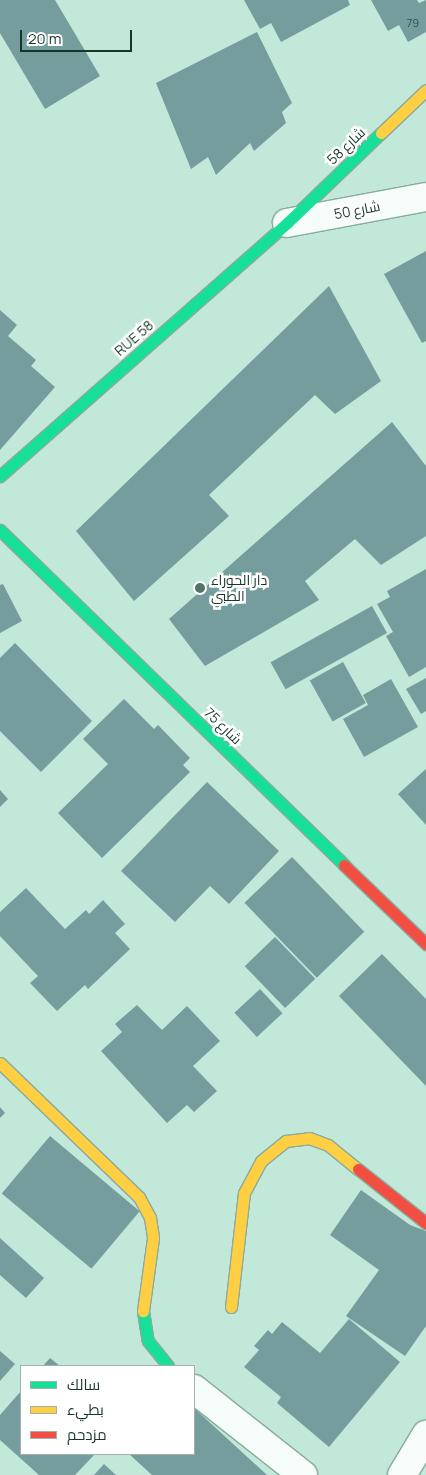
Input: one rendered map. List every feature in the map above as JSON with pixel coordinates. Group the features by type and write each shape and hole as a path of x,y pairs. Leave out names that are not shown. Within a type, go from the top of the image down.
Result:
{"street":[{"name":"شارع 58","path":"287,223 426,90"},
{"name":"شارع 50","path":"287,223 426,197"},
{"name":"RUE 58","path":"0,476 287,223"},
{"name":"شارع 75","path":"0,530 426,944"},
{"path":"0,1063 139,1197 150,1218 153,1238 142,1316 148,1341 167,1365"},
{"path":"231,1307 244,1193 262,1161 286,1141 309,1138 328,1145 426,1223"},
{"path":"195,1390 303,1475"},
{"path":"402,1475 426,1435"}],"building":[{"path":"0,0 55,0 100,76 45,109 0,33"},
{"path":"244,0 348,0 350,5 281,42 271,23 260,29"},
{"path":"371,0 417,0 419,3 426,0 426,32 408,42 399,25 388,31"},
{"path":"257,32 292,103 282,112 286,123 254,151 250,143 216,175 208,157 191,169 156,83"},
{"path":"426,251 426,341 422,343 384,274"},
{"path":"329,286 381,381 335,414 315,395 209,495 229,516 134,601 76,531"},
{"path":"0,310 17,325 8,336 36,360 31,366 55,387 0,450"},
{"path":"392,422 426,466 426,536 381,565 355,539 305,581 319,600 205,666 169,619"},
{"path":"426,569 426,667 409,677 386,636 393,632 377,604 390,597 387,591"},
{"path":"3,584 22,621 0,633 0,585"},
{"path":"372,606 387,633 286,689 271,662"},
{"path":"15,643 92,721 41,772 0,731 0,658"},
{"path":"343,662 366,703 333,722 310,680"},
{"path":"426,678 426,711 421,714 406,689"},
{"path":"391,679 418,727 364,757 343,719 368,705 363,695"},
{"path":"124,699 154,729 158,725 190,758 183,765 190,772 102,858 58,813 108,764 83,739"},
{"path":"426,769 426,825 398,794"},
{"path":"207,782 279,851 229,904 210,886 175,922 121,871"},
{"path":"0,790 8,799 0,807"},
{"path":"292,857 364,932 317,978 245,903"},
{"path":"26,888 65,929 86,910 89,914 103,900 125,924 115,933 130,949 88,989 85,985 57,1011 30,983 38,976 0,936 0,912"},
{"path":"275,937 315,979 285,1008 245,966"},
{"path":"382,954 426,999 426,1086 339,996"},
{"path":"260,989 283,1013 257,1037 234,1013"},
{"path":"137,1005 162,1030 187,1006 220,1041 193,1066 217,1091 194,1112 187,1105 167,1123 101,1051 122,1032 115,1024"},
{"path":"0,1107 5,1113 0,1118"},
{"path":"50,1136 140,1211 91,1269 2,1193"},
{"path":"361,1190 410,1225 426,1231 426,1326 405,1356 346,1316 379,1270 330,1235"},
{"path":"0,1238 44,1278 26,1298 0,1275"},
{"path":"349,1319 400,1362 329,1447 277,1403 281,1397 244,1367 259,1350 254,1346 268,1330 272,1334 282,1322 320,1353"},
{"path":"0,1351 15,1364 0,1381"},
{"path":"50,1358 59,1365 44,1365"},
{"path":"20,1392 20,1455 94,1455 75,1475 39,1475 0,1440 0,1415"},
{"path":"195,1409 267,1475 152,1475 130,1455 195,1455"},
{"path":"104,1464 116,1475 94,1475"}],"traffic: fast":[{"path":"0,476 287,223 381,133"},
{"path":"0,530 344,865"},
{"path":"143,1311 148,1341 167,1365"}],"traffic: slow":[{"path":"381,133 426,90"},
{"path":"0,1063 139,1197 150,1218 153,1238 143,1311"},
{"path":"231,1307 244,1193 261,1161 286,1141 309,1138 328,1145 358,1169"}],"traffic: jam":[{"path":"344,865 426,944"},
{"path":"358,1169 426,1223"}],"place":[{"name":"دار الحوراء الطبي","path":"200,588"}]}
